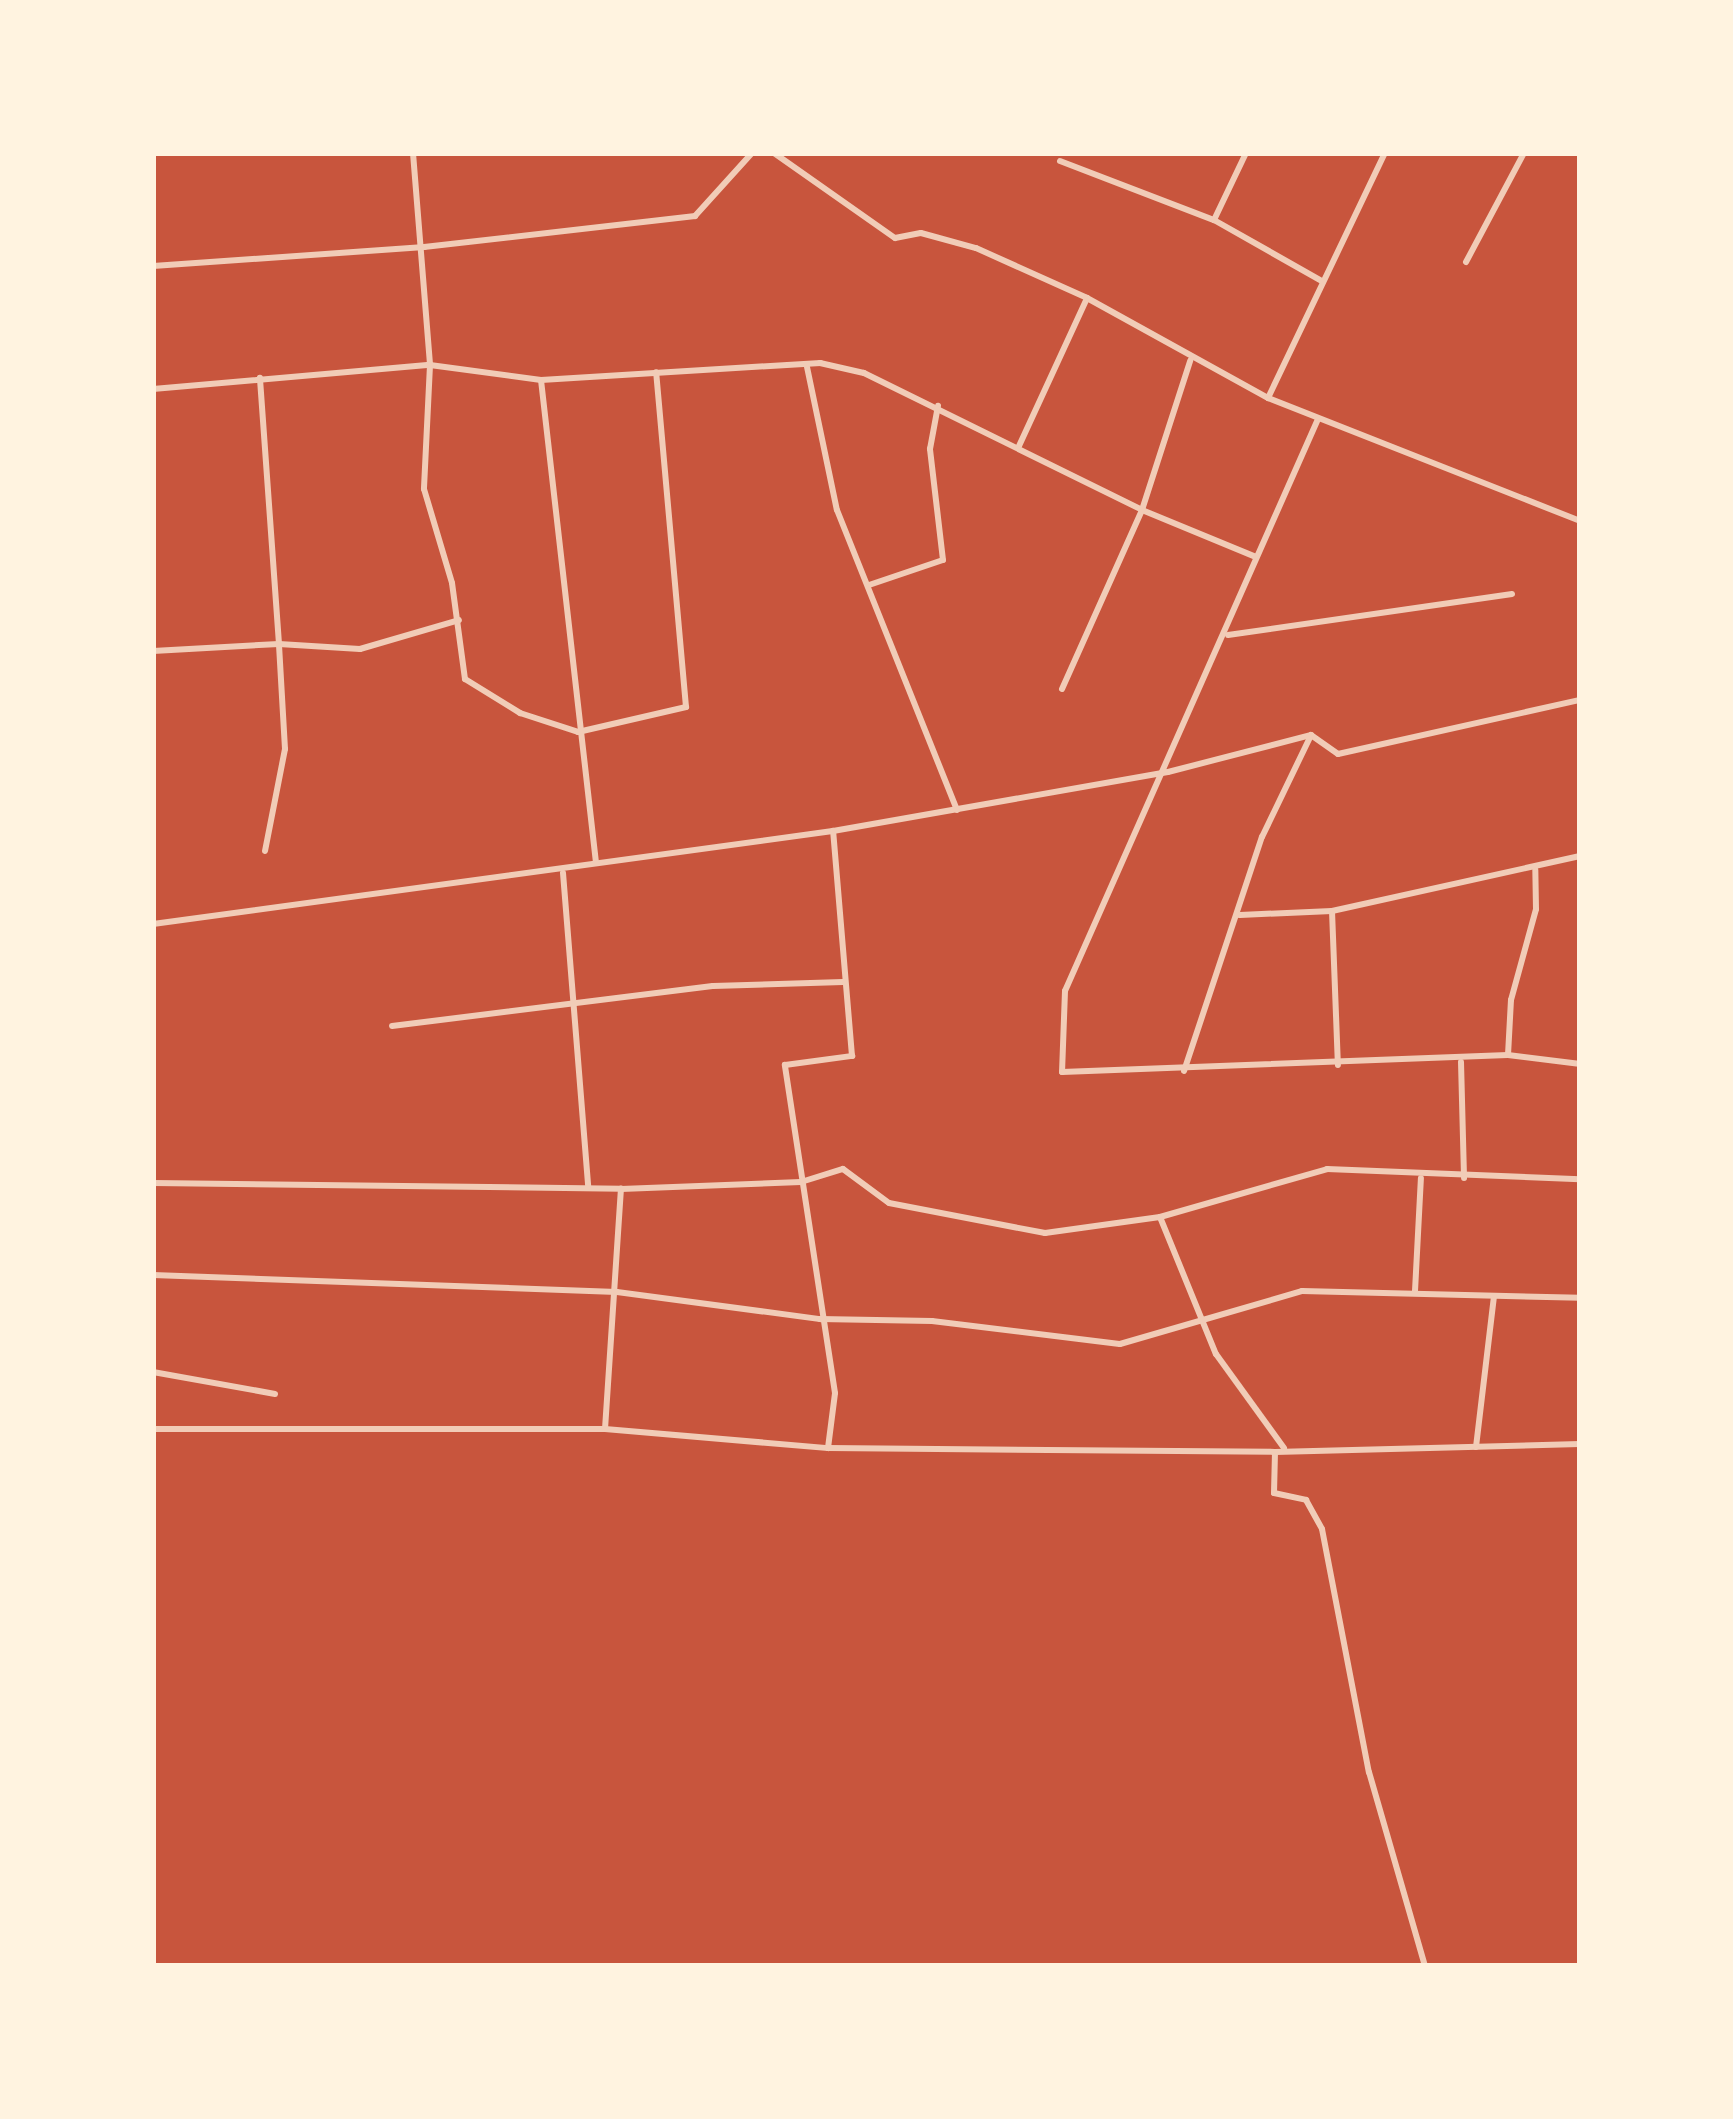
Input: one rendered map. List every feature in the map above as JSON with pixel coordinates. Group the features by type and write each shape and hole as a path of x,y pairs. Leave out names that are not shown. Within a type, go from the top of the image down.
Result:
{"street":[{"path":"413,153 430,365 424,489 459,620 465,679 520,712 578,732 686,707 656,372"},
{"path":"153,266 424,247 695,216 752,153"},
{"path":"775,153 895,238 921,233 976,248 1087,298 1190,361 1268,398 1580,521"},
{"path":"1214,220 1246,153"},
{"path":"1268,398 1320,280 1385,153"},
{"path":"1466,262 1524,153"},
{"path":"1060,161 1214,220 1320,280"},
{"path":"1018,446 1087,298"},
{"path":"1062,689 1142,510 1190,361"},
{"path":"153,389 430,365 542,380 807,367 864,373 1142,510 1256,556"},
{"path":"807,367 837,510 957,810"},
{"path":"260,378 285,749 265,851"},
{"path":"542,380 563,529 578,732 596,863"},
{"path":"869,584 943,560 930,449 938,406"},
{"path":"1318,419 1168,772 1065,991 1058,1040 1062,1072 1460,1062 1508,1054 1580,1064"},
{"path":"1228,635 1512,593"},
{"path":"153,651 279,644 360,649 459,620"},
{"path":"153,924 833,831 1168,772 1311,735 1338,754 1580,700"},
{"path":"1184,1071 1240,915 1262,837 1311,735"},
{"path":"828,1448 835,1393 820,1319 785,1066 852,1056 833,831"},
{"path":"1240,915 1332,911 1535,870 1580,856"},
{"path":"1508,1054 1535,870"},
{"path":"562,871 588,1186"},
{"path":"1332,911 1338,1065"},
{"path":"392,1026 713,986 843,982"},
{"path":"1460,1062 1464,1178"},
{"path":"153,1183 621,1190 801,1182 843,1169 889,1203 1045,1233 1160,1217 1327,1169 1421,1178 1580,1178"},
{"path":"1415,1291 1421,1178"},
{"path":"605,1429 621,1190"},
{"path":"1160,1217 1216,1354 1284,1448"},
{"path":"153,1275 617,1292 820,1319 932,1321 1120,1344 1302,1291 1580,1298"},
{"path":"1476,1447 1493,1297"},
{"path":"153,1372 275,1394"},
{"path":"153,1429 605,1429 828,1448 1275,1452 1284,1448 1580,1444"},
{"path":"1275,1452 1274,1493 1306,1500 1322,1529 1370,1772 1425,1966"}]}
